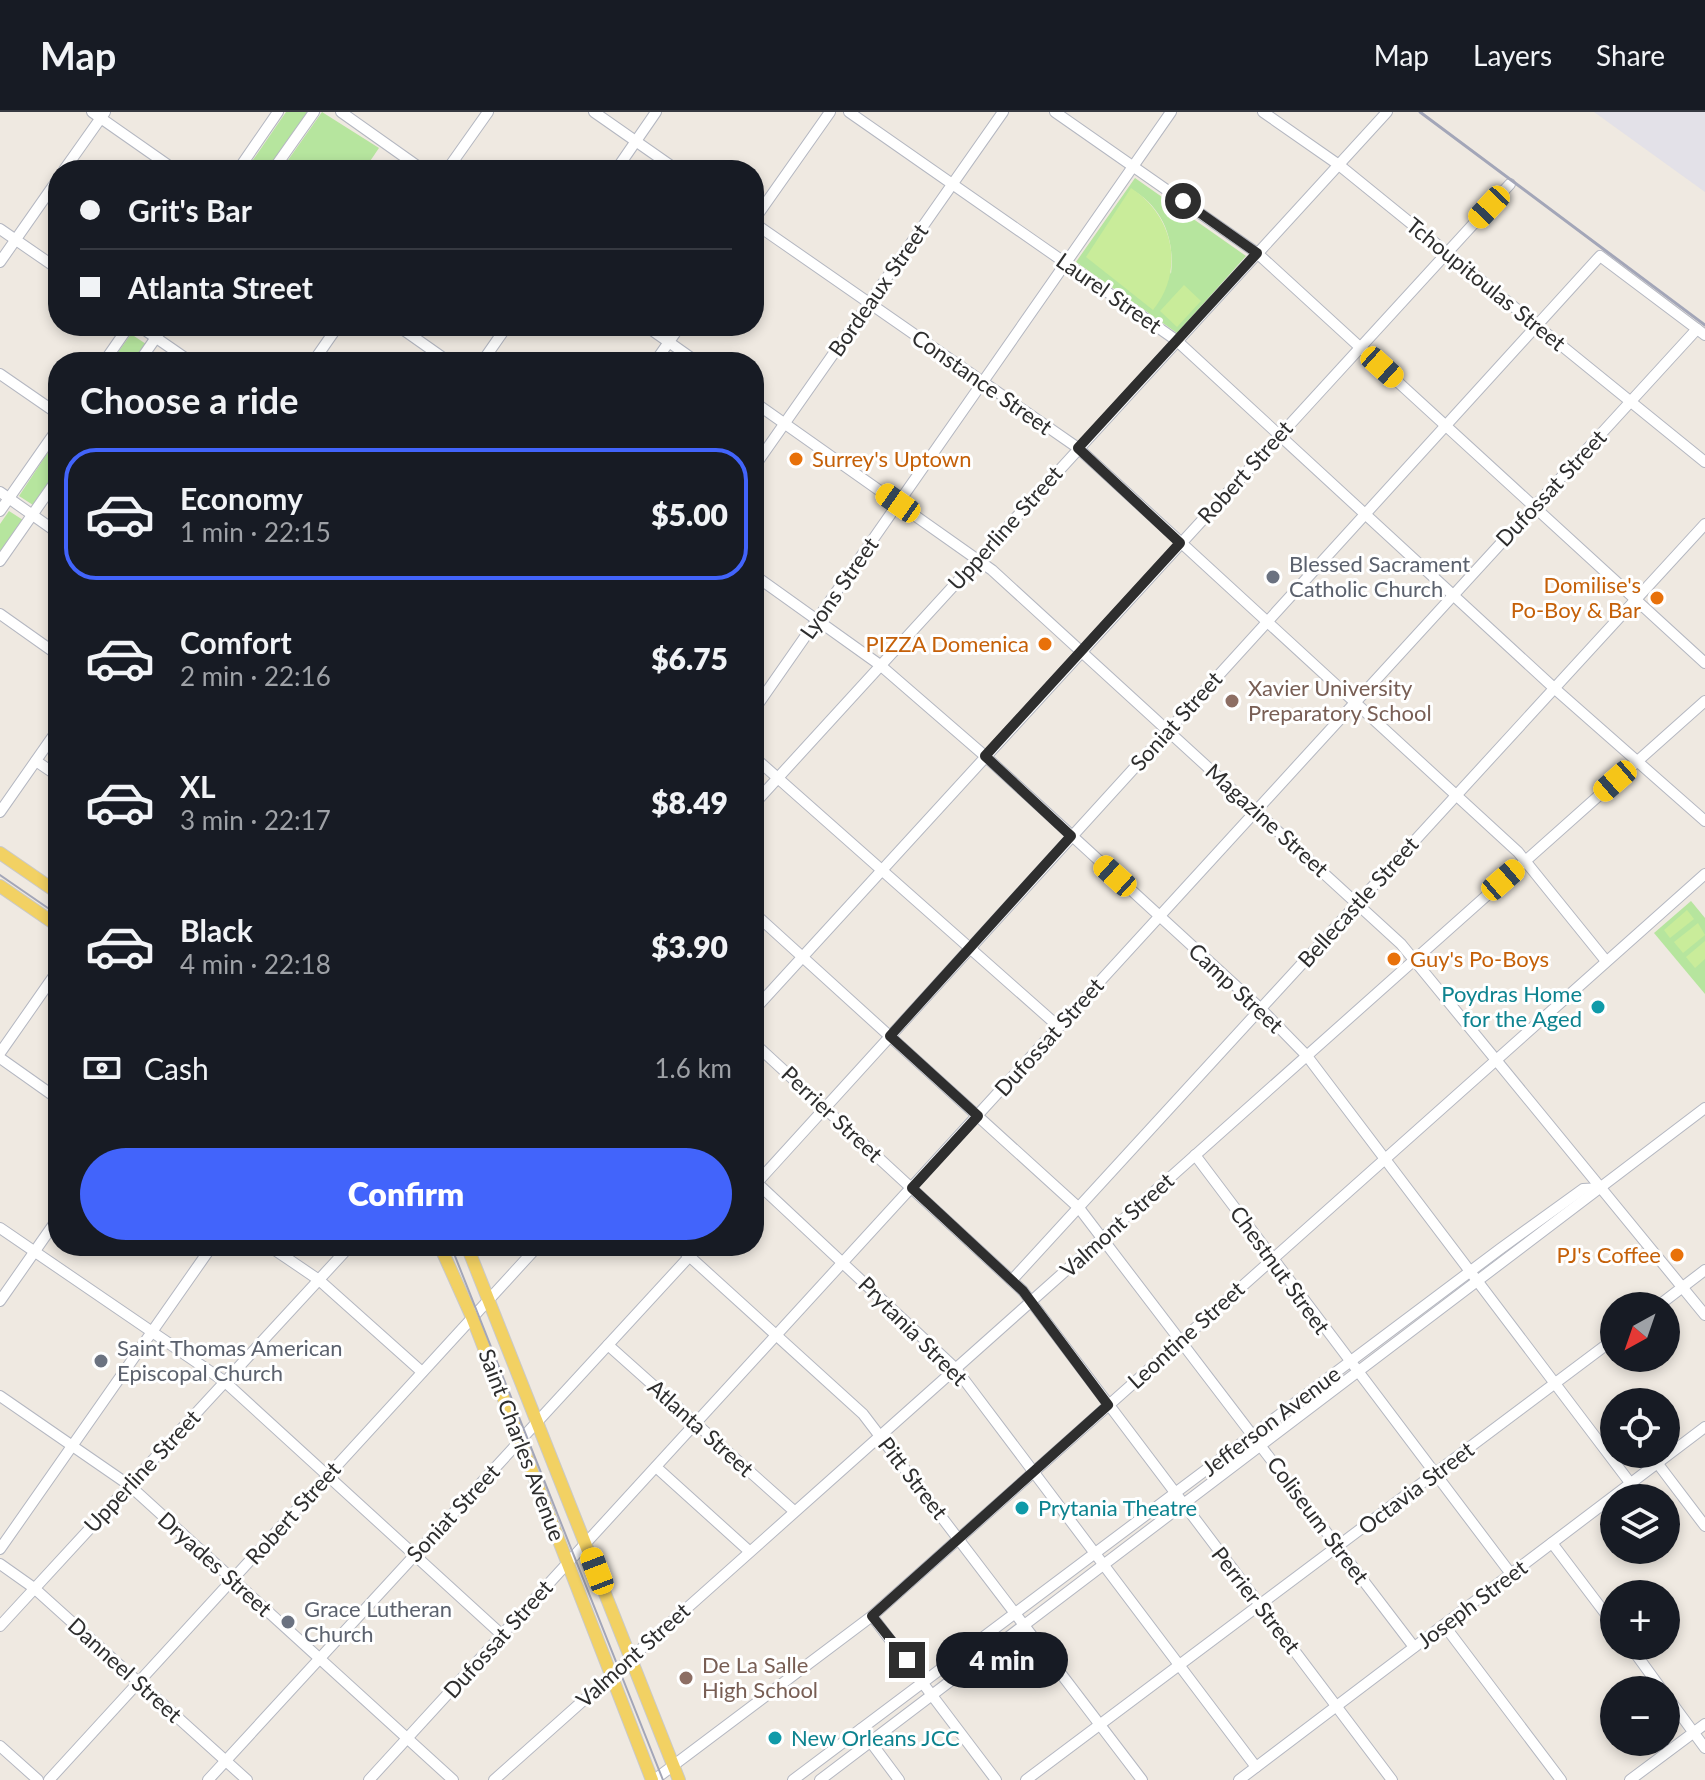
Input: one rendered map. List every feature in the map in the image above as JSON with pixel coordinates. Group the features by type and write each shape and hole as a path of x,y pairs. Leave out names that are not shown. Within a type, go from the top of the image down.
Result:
{"main road":[{"path":"0,853 48,886"},
{"path":"0,886 48,919"},
{"name":"Saint Charles Avenue","path":"445,1256 472,1317 609,1676 653,1780"},
{"name":"Saint Charles Avenue","path":"471,1256 679,1780"}],"street":[{"path":"245,160 278,112"},
{"path":"280,160 314,112"},
{"path":"341,112 409,160"},
{"path":"454,160 488,112"},
{"path":"594,112 663,160"},
{"path":"623,160 656,112"},
{"path":"764,208 830,112"},
{"name":"Laurel Street","path":"849,112 1176,340 1554,688 1705,821"},
{"name":"Bordeaux Street","path":"764,453 1003,112"},
{"path":"1055,112 1257,253 1705,663"},
{"name":"Lyons Street","path":"764,696 1171,112"},
{"name":"Tchoupitoulas Street","path":"1263,112 1339,165 1705,462"},
{"name":"Upperline Street","path":"764,793 1387,112"},
{"path":"70,160 99,114 161,160"},
{"name":"Robert Street","path":"764,999 1510,184"},
{"path":"0,262 48,193"},
{"path":"0,229 48,262"},
{"name":"Constance Street","path":"764,229 1078,448 1526,860 1606,961"},
{"name":"Soniat Street","path":"764,1173 1600,256 1701,332"},
{"name":"Dufossat Street","path":"369,1780 1534,506 1631,401 1701,332"},
{"path":"153,336 176,352"},
{"path":"412,336 435,352"},
{"path":"660,336 683,352"},
{"path":"662,352 673,336"},
{"path":"146,352 156,338"},
{"path":"0,374 48,407"},
{"name":"Magazine Street","path":"764,409 978,559 1358,903 1414,959 1705,1315"},
{"path":"0,511 4,495 48,440"},
{"path":"0,561 48,492"},
{"path":"4,495 48,526"},
{"name":"Bellecastle Street","path":"1012,1280 1705,524"},
{"name":"Camp Street","path":"764,582 880,665 985,756 1261,1009 1307,1056 1631,1484"},
{"path":"0,614 48,648"},
{"name":"Valmont Street","path":"494,1780 1705,701"},
{"path":"0,812 48,744"},
{"path":"36,761 48,769"},
{"path":"764,765 1059,1027"},
{"name":"Leontine Street","path":"653,1780 872,1616 1181,1337 1705,874"},
{"name":"Coliseum Street","path":"764,922 1079,1208 1104,1236 1414,1647"},
{"path":"48,985 0,1056 48,1092"},
{"name":"Perrier Street","path":"764,1052 1033,1302 1392,1780"},
{"name":"Jefferson Avenue","path":"1099,1557 1182,1503 1357,1374 1705,1108"},
{"name":"Chestnut Street","path":"1195,1155 1357,1374 1511,1574"},
{"name":"Jefferson Avenue","path":"820,1780 932,1694 1174,1493 1583,1189 1601,1188"},
{"name":"Prytania Street","path":"764,1191 956,1369 1256,1767"},
{"path":"0,1228 224,1381 501,1634"},
{"path":"0,1301 48,1232"},
{"path":"0,1549 205,1256"},
{"path":"284,1256 319,1280 422,1372"},
{"name":"Upperline Street","path":"0,1626 341,1256"},
{"name":"Robert Street","path":"49,1780 529,1256"},
{"name":"Soniat Street","path":"208,1780 690,1256"},
{"name":"Pitt Street","path":"690,1256 863,1414 1021,1617 1142,1780"},
{"path":"1677,1292 1705,1270"},
{"name":"Atlanta Street","path":"608,1345 794,1511"},
{"name":"Octavia Street","path":"1026,1780 1600,1350"},
{"name":"Dryades Street","path":"0,1396 129,1485 453,1780"},
{"name":"Joseph Street","path":"1680,1447 1705,1427"},
{"path":"656,1467 749,1551"},
{"name":"Joseph Street","path":"1631,1484 1653,1468"},
{"path":"1661,1468 1705,1526"},
{"name":"Joseph Street","path":"1239,1780 1600,1507"},
{"path":"1552,1543 1600,1606"},
{"name":"Danneel Street","path":"0,1564 34,1588 247,1780"},
{"path":"872,1616 996,1780"},
{"name":"Jefferson Avenue","path":"793,1780 924,1683 1021,1617"},
{"path":"1444,1625 1561,1780"},
{"path":"1680,1714 1705,1748"},
{"path":"1630,1780 1705,1724"},
{"path":"861,1729 899,1780"},
{"path":"0,1746 38,1780"}],"shaded area":[{"path":"1594,112 1705,112 1705,192"}],"green space":[{"path":"286,112 308,112 274,160 253,160"},
{"path":"322,112 379,148 371,160 288,160"},
{"path":"1135,178 1246,256 1177,333 1076,262","holes":["1131,189 1159,215 1169,236 1171,274"]},
{"path":"1131,188 1157,213 1170,244 1169,278 1153,310 1086,257"},
{"path":"1184,285 1201,301 1177,327 1160,311"},
{"path":"130,336 146,344 140,352 118,352"},
{"path":"48,452 48,484 33,505 19,496"},
{"path":"9,511 23,520 0,553 0,524"},
{"path":"1691,901 1705,918 1705,994 1654,933"},
{"path":"1687,910 1694,919 1670,938 1664,930"},
{"path":"1698,923 1705,935 1683,953 1674,942"},
{"path":"1705,941 1705,959 1695,968 1686,957"}],"tram line":[{"path":"0,875 48,908"},
{"path":"455,1256 663,1780"}],"railway":[{"path":"1420,112 1705,325"}],"place":[{"name":"Surrey's Uptown","path":"796,459"},
{"name":"Blessed Sacrament Catholic Church","path":"1273,577"},
{"name":"Domilise's Po-Boy & Bar","path":"1657,598"},
{"name":"PIZZA Domenica","path":"1045,644"},
{"name":"Xavier University Preparatory School","path":"1232,701"},
{"name":"Guy's Po-Boys","path":"1394,959"},
{"name":"Poydras Home for the Aged","path":"1598,1007"},
{"name":"PJ's Coffee","path":"1677,1255"},
{"name":"Saint Thomas American Episcopal Church","path":"101,1361"},
{"name":"Prytania Theatre","path":"1022,1508"},
{"name":"Grace Lutheran Church","path":"288,1622"},
{"name":"De La Salle High School","path":"686,1678"},
{"name":"New Orleans JCC","path":"775,1738"}],"route":[{"path":"907,1660 872,1616 1108,1405 1033,1302 912,1188 978,1116 890,1036 1071,836 985,756 1180,543 1078,448 1257,253 1183,201"}]}
